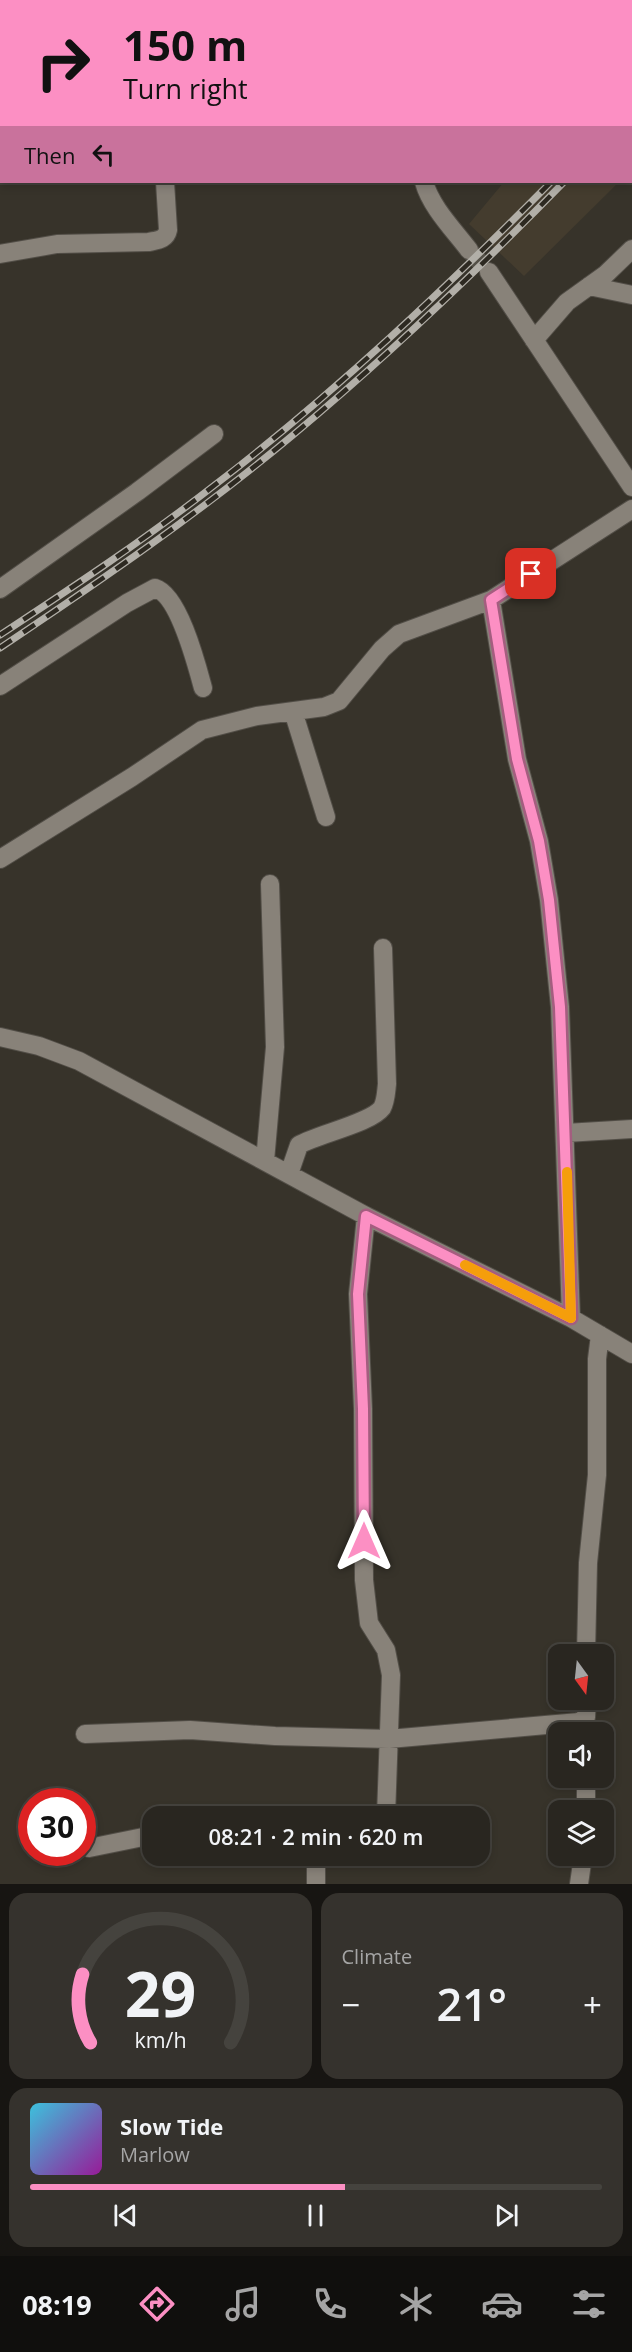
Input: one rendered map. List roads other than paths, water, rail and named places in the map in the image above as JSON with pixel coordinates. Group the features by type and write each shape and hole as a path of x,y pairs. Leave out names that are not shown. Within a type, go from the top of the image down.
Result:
{"street":[{"path":"0,254 57,244 149,242 162,239 168,231 165,183"},
{"path":"424,183 427,192 440,212 469,250"},
{"path":"534,340 558,311 606,274 632,249"},
{"path":"489,273 632,488"},
{"path":"590,286 632,295"},
{"path":"0,589 137,492 214,434"},
{"path":"0,859 123,783 202,730 257,716 329,706 339,701 382,649 399,634 491,600 632,509"},
{"path":"0,686 127,603 155,588 161,590 167,597 188,634 203,688"},
{"path":"491,600 517,759 539,841 549,900 560,1007 571,1318"},
{"path":"293,711 326,817"},
{"path":"265,1161 275,1047 270,884"},
{"path":"289,1174 299,1145 367,1119 380,1110 385,1102 387,1084 383,948"},
{"path":"0,1037 39,1046 79,1061 366,1216 571,1318 632,1354"},
{"path":"566,1133 632,1129"},
{"path":"366,1216 358,1294 363,1409 364,1580 369,1623 386,1650 390,1663 387,1806"},
{"path":"586,1644 588,1563 597,1475 597,1359 600,1335"},
{"path":"85,1734 190,1730 275,1736 389,1739 548,1725"},
{"path":"96,1847 142,1837"},
{"path":"316,1866 316,1884"},
{"path":"579,1884 582,1866"}],"tunnel":[{"path":"469,250 489,272"}],"railway":[{"path":"0,635 137,543 304,413 389,339 550,183"},
{"path":"0,648 112,572 258,464 363,375 432,312 563,183"}]}
